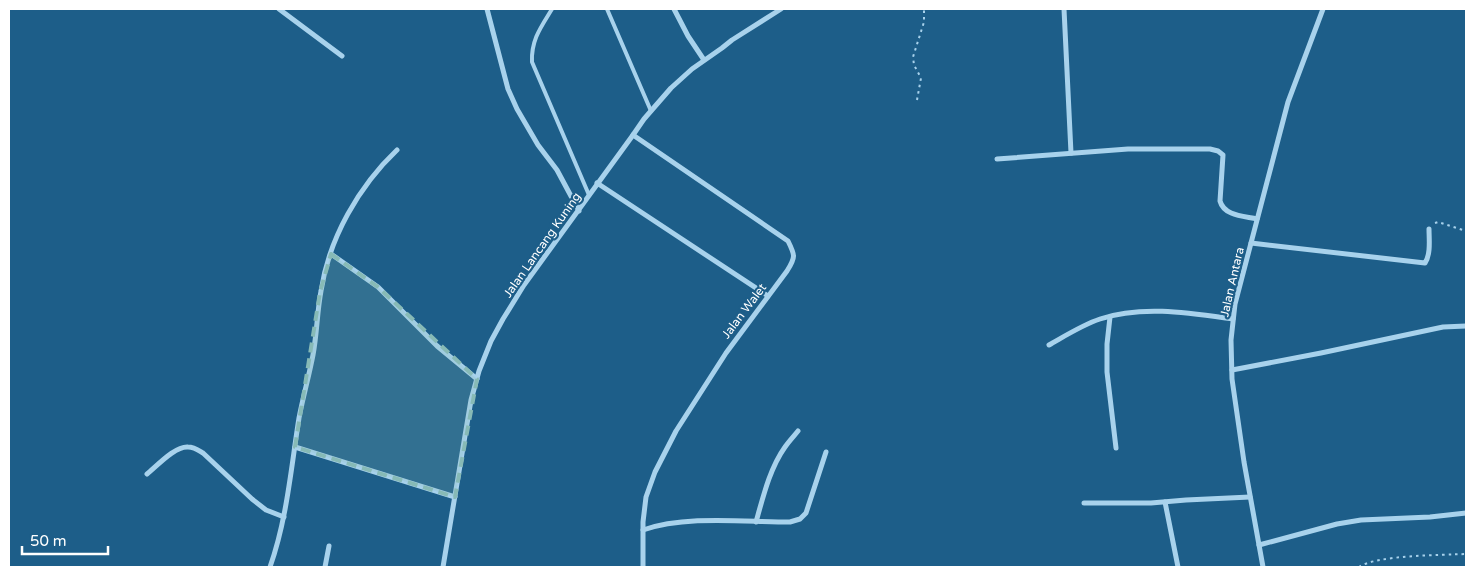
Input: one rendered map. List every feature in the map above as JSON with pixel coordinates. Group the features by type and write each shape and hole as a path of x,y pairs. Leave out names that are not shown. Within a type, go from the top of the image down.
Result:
{"street":[{"path":"278,9 342,56"},
{"path":"487,9 508,88 517,110 538,145 557,170 579,211"},
{"path":"674,9 688,36 704,60"},
{"name":"Jalan Lancang Kuning","path":"443,567 471,400 491,341 502,319 597,183 633,134 671,88 704,60 781,9"},
{"path":"1064,9 1071,153"},
{"name":"Jalan Antara","path":"1263,567 1244,462 1232,370 1231,340 1233,319 1235,304 1288,102 1323,9"},
{"name":"Jalan Walet","path":"633,134 698,180 767,225 788,241 794,252 794,260 726,353 676,431 655,472 646,497 643,530 643,567"},
{"path":"997,159 1128,149 1210,149 1218,151 1223,155 1221,206 1228,213 1257,219"},
{"path":"270,567 284,517 302,402 313,355 320,292 336,236 356,201 388,159 398,150"},
{"path":"597,183 768,296"},
{"path":"1251,243 1425,262 1428,252 1429,228"},
{"path":"331,254 378,287 437,346 477,379"},
{"path":"1049,345 1110,316 1140,312 1168,312 1233,319"},
{"path":"1110,316 1107,372 1116,448"},
{"path":"1232,370 1443,327 1466,326"},
{"path":"756,522 776,464 785,447 798,431"},
{"path":"147,474 179,449 186,446 196,448 266,510 284,517"},
{"path":"295,448 455,497"},
{"path":"643,530 678,522 790,522 800,519 806,513 826,452"},
{"path":"1084,503 1151,504 1250,497"},
{"path":"1165,502 1178,567"},
{"path":"1260,545 1337,524 1361,520 1430,517 1466,513"},
{"path":"325,567 329,546"}],"lane":[{"path":"552,9 535,37 532,48 532,62 589,195"},
{"path":"607,9 651,111"}],"path":[{"path":"917,100 921,78 914,65 913,57 924,22 924,9"},
{"path":"1429,228 1431,224 1438,222 1466,231"},
{"path":"1359,567 1365,563 1380,559 1466,554"}],"highlighted area":[{"path":"331,254 378,287 477,379 455,497 295,447 320,292"}]}
